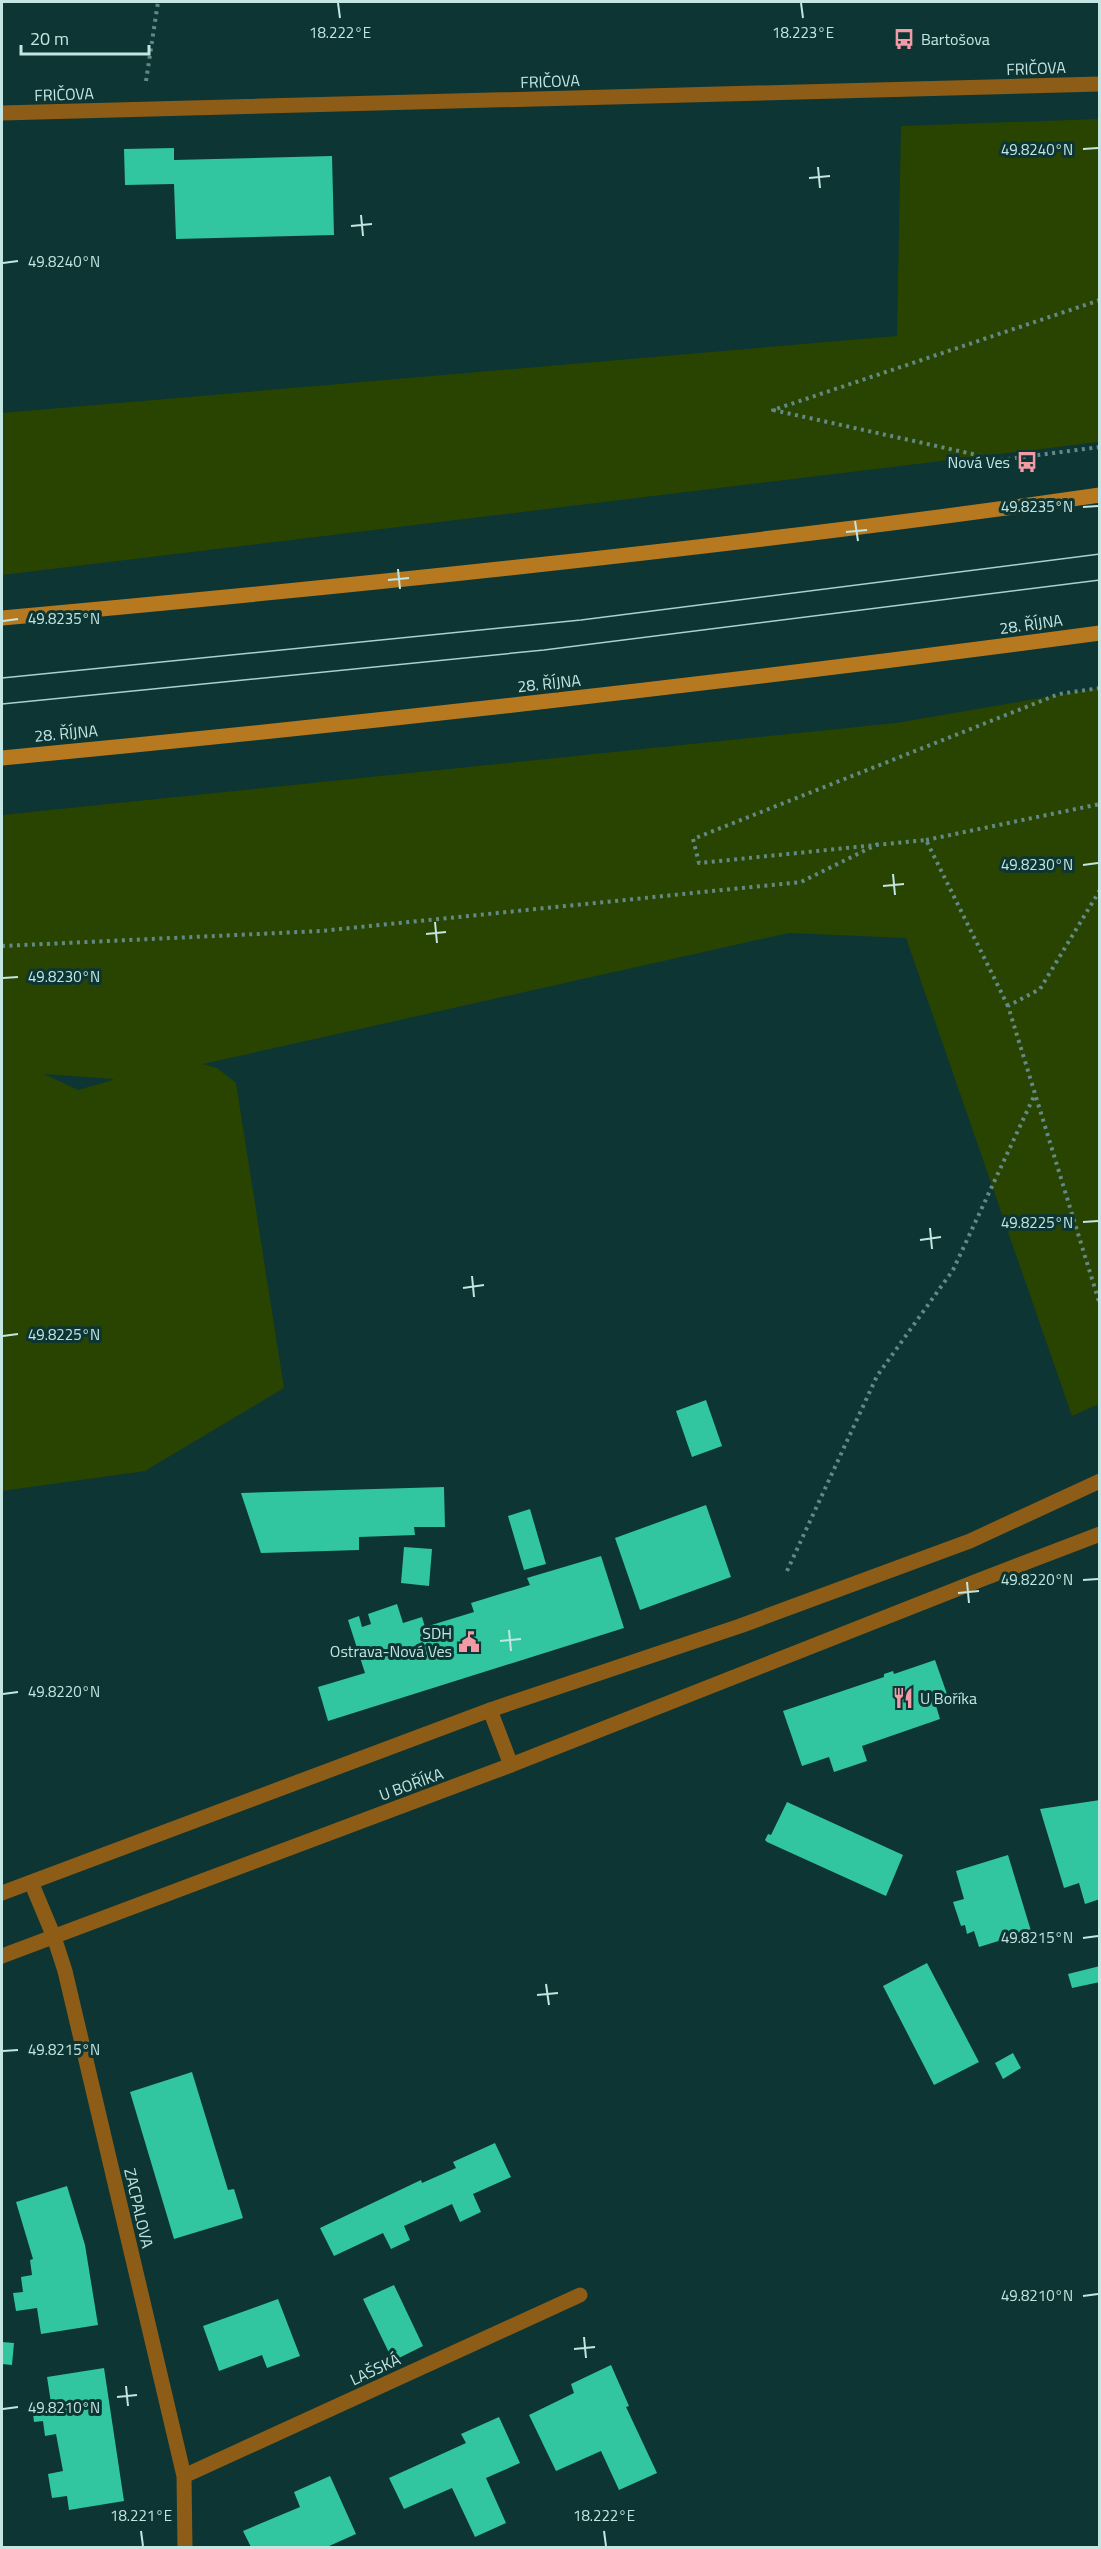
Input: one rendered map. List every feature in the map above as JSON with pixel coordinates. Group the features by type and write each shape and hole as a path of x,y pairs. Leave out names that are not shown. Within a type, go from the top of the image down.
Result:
{"main road":[{"path":"2,618 136,606 750,540 1100,495"},
{"name":"28. ŘÍJNA","path":"2,758 562,700 914,658 1100,633"}],"street":[{"name":"FRIČOVA","path":"2,113 1100,84"},
{"path":"2,1893 490,1710 740,1626 970,1541 1100,1481"},
{"name":"U BOŘÍKA","path":"2,1956 512,1765 1100,1534"},
{"path":"490,1710 512,1765"},
{"name":"ZACPALOVA","path":"31,1882 54,1937 65,1971 184,2476 185,2547"},
{"name":"LAŠSKÁ","path":"184,2476 580,2295"}],"path":[{"path":"141,110 158,2"},
{"path":"1100,300 773,410 1000,460 1100,447"},
{"path":"1100,688 1059,694 693,839 699,863 926,840 1100,804"},
{"path":"926,840 1008,1006 1100,1305"},
{"path":"2,946 321,931 801,882 880,843"},
{"path":"1008,1006 1040,990 1100,890"},
{"path":"787,1571 877,1376 953,1270 1035,1094"}],"green space":[{"path":"1099,119 1099,442 2,575 2,413 897,336 901,126"},
{"path":"1099,688 1099,1404 1072,1416 906,938 789,933 203,1064 217,1068 236,1083 284,1388 145,1471 2,1491 2,815 896,723","holes":["44,1074 113,1079 78,1090"]}],"building":[{"path":"174,148 174,160 332,156 334,235 176,239 174,184 125,185 124,149"},
{"path":"706,1400 722,1446 692,1457 676,1411"},
{"path":"444,1487 445,1527 414,1527 415,1535 359,1537 359,1550 261,1553 241,1493"},
{"path":"706,1505 731,1577 640,1610 615,1538"},
{"path":"530,1509 546,1564 524,1570 508,1516"},
{"path":"404,1547 432,1549 429,1586 401,1583"},
{"path":"601,1556 624,1628 328,1721 318,1687 365,1673 348,1620 359,1616 362,1627 371,1624 368,1614 397,1604 403,1623 422,1617 425,1627 474,1612 471,1603 530,1585 527,1578"},
{"path":"935,1660 947,1694 934,1699 940,1719 862,1746 867,1761 834,1772 829,1757 802,1766 783,1711 884,1677 884,1674 893,1671 894,1674"},
{"path":"1100,1800 1100,1899 1085,1904 1079,1883 1064,1888 1040,1809"},
{"path":"787,1802 903,1855 886,1896 767,1842 765,1840 768,1834 771,1835"},
{"path":"1008,1855 1031,1931 979,1947 974,1931 967,1934 965,1925 961,1926 953,1902 964,1899 956,1871"},
{"path":"927,1963 979,2062 934,2085 883,1986"},
{"path":"1100,1966 1100,1982 1072,1988 1068,1974"},
{"path":"1013,2053 1021,2068 1003,2079 995,2063"},
{"path":"192,2072 228,2190 234,2189 243,2218 174,2239 130,2092"},
{"path":"495,2143 511,2177 473,2194 481,2212 460,2222 452,2204 404,2226 410,2240 391,2249 383,2233 334,2256 320,2228 421,2180 422,2183 456,2168 453,2162"},
{"path":"67,2186 85,2245 98,2325 41,2334 37,2308 16,2311 13,2293 23,2292 21,2277 32,2275 30,2260 33,2259 16,2202"},
{"path":"394,2285 423,2346 393,2361 363,2299"},
{"path":"278,2299 300,2356 267,2368 262,2355 219,2371 203,2326"},
{"path":"2,2342 14,2343 12,2365 2,2364"},
{"path":"611,2365 629,2406 626,2407 657,2473 619,2490 601,2451 556,2471 529,2415 574,2393 571,2384"},
{"path":"104,2368 124,2501 69,2510 67,2496 52,2498 48,2474 63,2471 56,2434 45,2436 43,2421 34,2422 32,2405 51,2403 47,2377"},
{"path":"499,2417 520,2463 486,2478 506,2523 475,2537 452,2488 404,2509 389,2478 466,2443 461,2434"},
{"path":"330,2476 356,2534 327,2547 251,2547 243,2531 300,2507 294,2492"}],"tram line":[{"path":"2,678 581,620 1100,554"},
{"path":"2,704 544,650 1100,580"}],"place":[{"name":"Bartošova","path":"904,39"},
{"name":"Nová Ves","path":"1027,462"},
{"name":"SDH Ostrava-Nová Ves","path":"469,1642"},
{"name":"U Boříka","path":"903,1698"}]}
